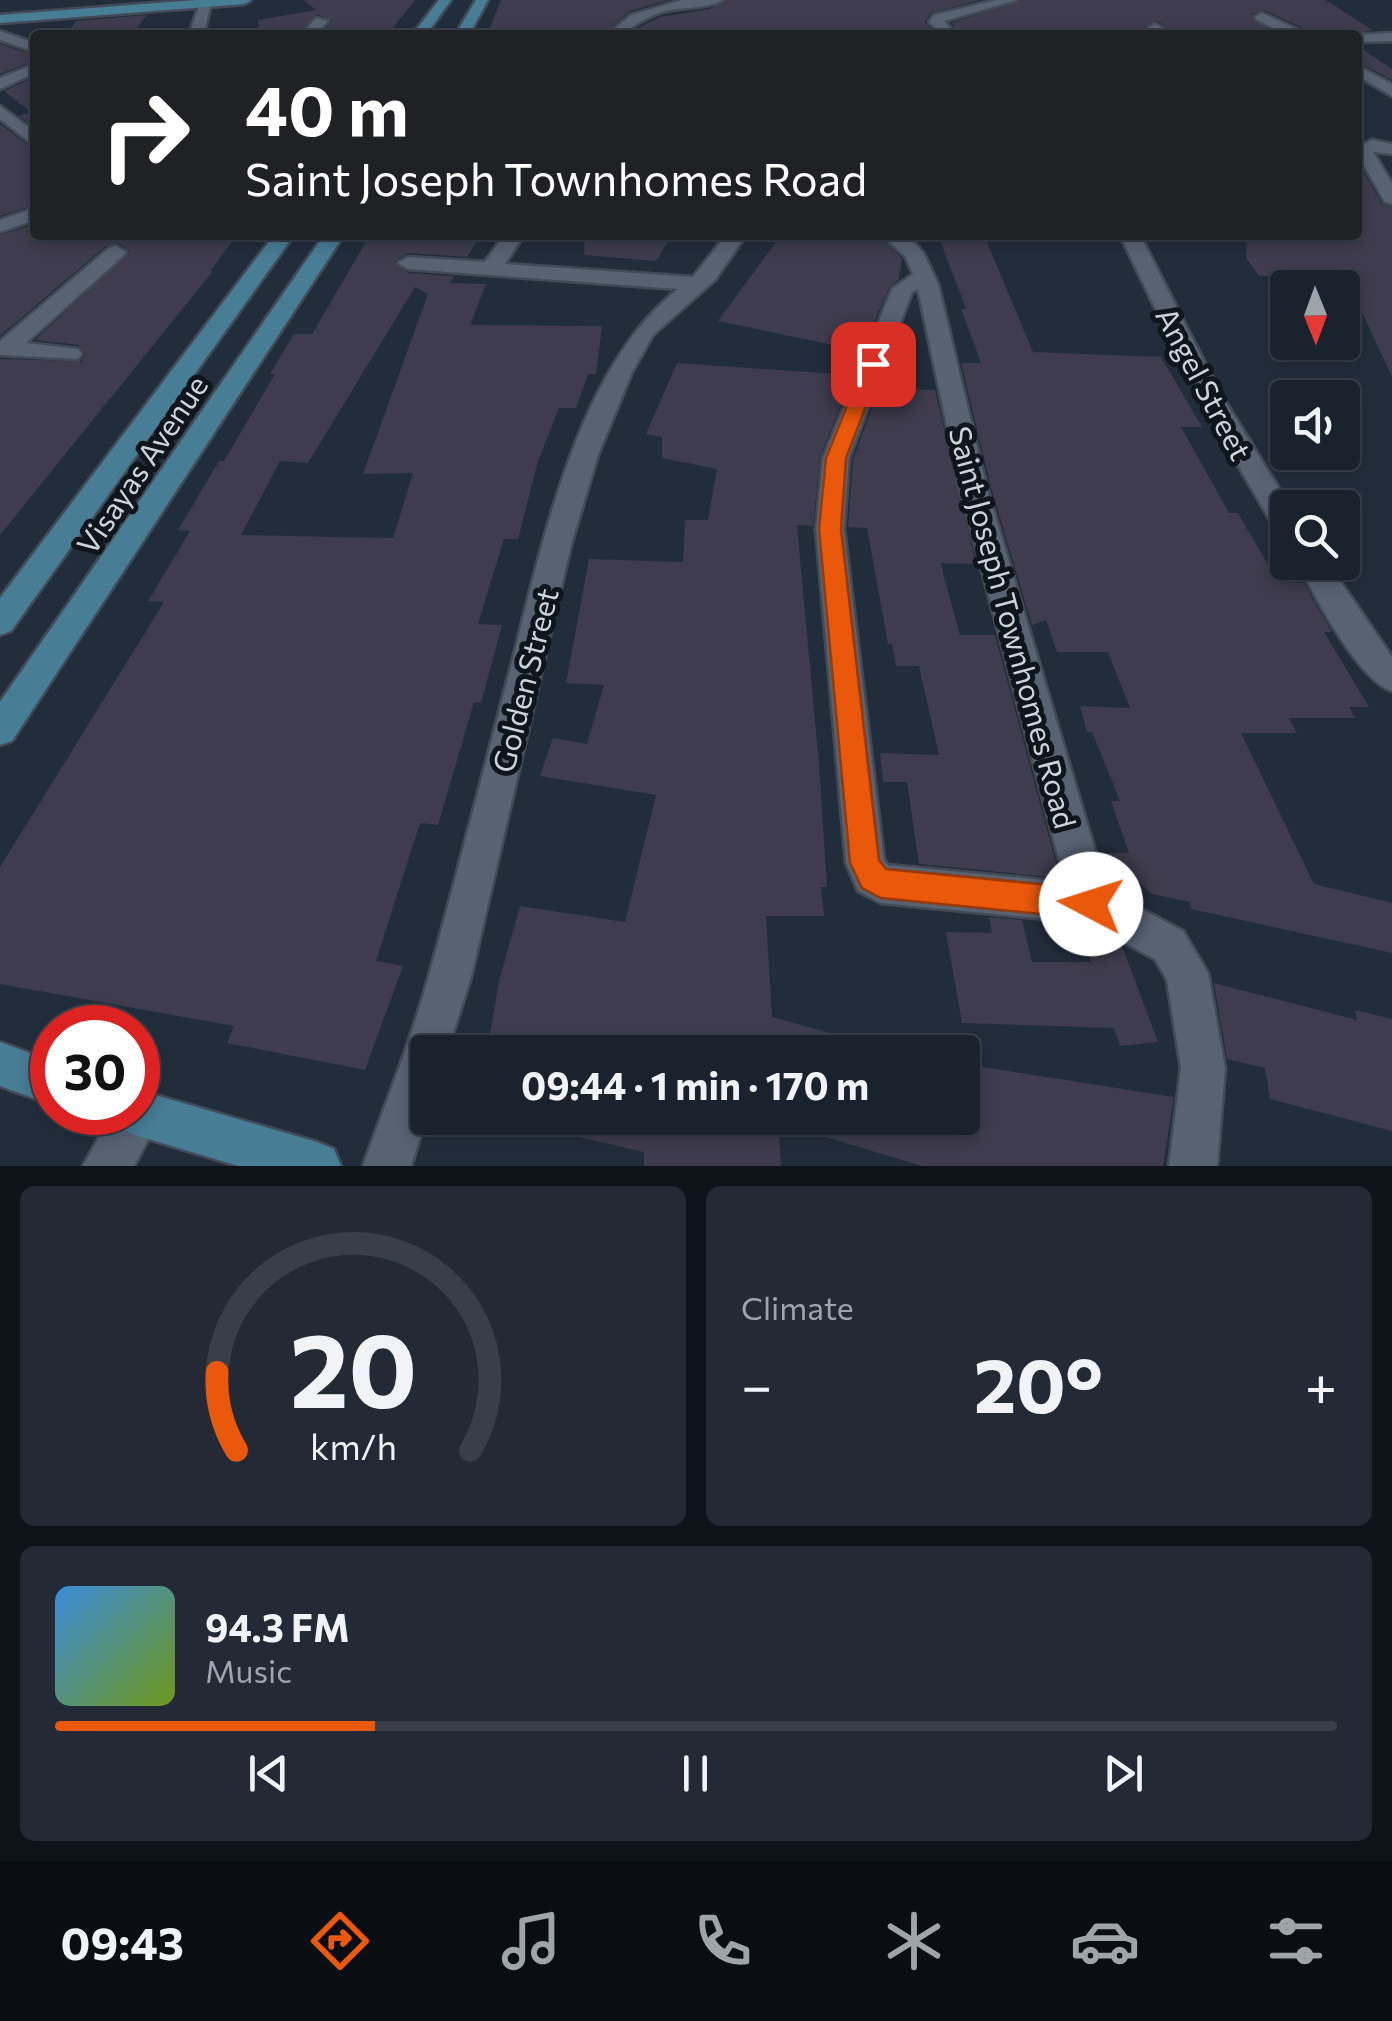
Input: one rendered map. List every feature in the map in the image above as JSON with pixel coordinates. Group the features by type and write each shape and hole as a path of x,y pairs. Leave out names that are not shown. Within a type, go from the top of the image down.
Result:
{"main road":[{"path":"0,8 110,0"},
{"path":"0,19 245,0"},
{"path":"423,30 444,1"},
{"path":"465,30 482,2"},
{"name":"Visayas Avenue","path":"0,622 280,240"},
{"name":"Visayas Avenue","path":"0,730 331,240"},
{"path":"172,390 230,391"},
{"path":"0,1064 30,1075"},
{"path":"160,1120 317,1166"}],"street":[{"path":"619,30 628,20 654,10 718,0"},
{"path":"943,30 936,22 939,18 1011,0"},
{"path":"198,29 205,3"},
{"path":"1262,17 1288,30"},
{"path":"313,30 322,21"},
{"path":"0,35 30,46"},
{"path":"1362,38 1392,38"},
{"path":"0,84 30,70"},
{"path":"1362,73 1392,92"},
{"path":"1362,95 1392,92"},
{"path":"0,111 30,137"},
{"path":"1392,150 1372,145 1364,152 1392,198"},
{"path":"0,226 30,216"},
{"path":"491,269 511,240"},
{"name":"Golden Street","path":"387,1166 450,977 557,545 585,455 620,372 644,332 661,313 699,284 732,240"},
{"name":"Saint Joseph Townhomes Road","path":"902,240 910,244 924,276 950,392 1091,904"},
{"name":"Angel Street","path":"1132,240 1207,392 1270,496"},
{"path":"3,348 116,252"},
{"path":"408,263 699,284"},
{"path":"924,276 903,289 836,458 830,529 865,863 881,884 1091,904 1169,945 1187,973 1203,1068 1193,1166"},
{"path":"3,348 70,354"},
{"path":"1322,580 1374,661 1392,678"},
{"path":"1355,632 1392,640"},
{"path":"107,1166 125,1135"}],"building":[{"path":"304,0 415,0 391,30 324,30 332,21 317,14 302,30 259,30 258,20 316,10"},
{"path":"501,0 669,0 630,11 609,30 489,30"},
{"path":"726,0 980,0 931,13 925,22 932,30 634,30 660,17 710,9"},
{"path":"1021,0 1326,0 1372,30 1306,30 1264,10 1253,14 1252,19 1271,30 1171,30 1157,21 1144,27 1147,30 957,30 951,23"},
{"path":"147,15 135,30 70,30 76,21"},
{"path":"0,44 30,53 30,63 0,74"},
{"path":"1362,49 1392,69 1392,80 1362,64"},
{"path":"30,79 30,111 4,91"},
{"path":"0,124 30,146 30,207 0,216"},
{"path":"1362,169 1382,204 1392,207 1392,377 1360,308 1360,270 1270,270 1270,276 1259,276 1246,258 1247,240 1362,240"},
{"path":"30,226 30,240 233,240 213,271 0,535 0,359 81,361 86,354 78,345 35,340 130,251 118,243 107,245 0,336 0,235"},
{"path":"367,240 478,240 467,257 408,253 394,262 408,273 454,276 450,283 486,284 470,325 602,326 596,374 588,374 576,408 559,408 538,461 518,539 504,539 478,624 502,625 481,703 474,702 438,825 420,823 376,961 403,966 365,1070 227,1043 234,1026 160,1013 160,1005 117,1005 0,984 0,867 164,602 148,601 190,531 178,530 275,374 270,374 294,334 312,334","holes":["415,287 428,294 363,474 413,473 393,538 241,535 280,461 308,463"]},
{"path":"585,240 669,240 656,261 584,255"},
{"path":"777,240 882,240 902,258 899,279 889,288 862,351 718,321"},
{"path":"940,240 986,240 1033,352 1161,357 1202,427 1181,427 1229,513 1238,513 1270,568 1270,580 1304,583 1332,632 1324,632 1369,707 1349,707 1355,718 1289,718 1297,733 1241,733 1314,884 1392,903 1392,953 1191,909 1190,902 1152,894 1106,853 1129,853 1111,801 1120,801 1092,732 1087,732 1080,706 1130,708 1108,652 1057,652 1046,620 1032,625 991,487 961,363 981,363 961,309 966,309"},
{"path":"677,363 853,375 820,457 813,526 797,525 819,764 827,887 821,887 824,916 766,916 772,1017 837,1035 490,1035 499,981 520,906 625,922 656,795 540,776 553,738 587,744 604,685 566,683 589,559 683,562 685,520 708,520 717,469 662,458 662,437 646,434"},
{"path":"879,389 935,390 976,564 941,563 944,577 960,635 995,635 1060,878 919,864 907,782 883,782 880,753 939,755 919,666 896,666 892,644 888,644 867,528 848,527 853,459"},
{"path":"989,917 1022,920 1032,962 1091,962 1083,941 1109,939 1122,946 1158,1042 1120,1046 1114,1028 962,1023 946,932 992,933"},
{"path":"1214,983 1357,1020 1355,1010 1392,1019 1392,1131 1270,1099 1265,1068 1227,1059"},
{"path":"980,1067 1174,1097 1163,1166 922,1166 819,1135 980,1135"},
{"path":"569,1135 779,1135 781,1166 644,1166 644,1152"}],"route":[{"path":"873,364 836,458 830,529 865,863 881,884 1091,904"}]}
